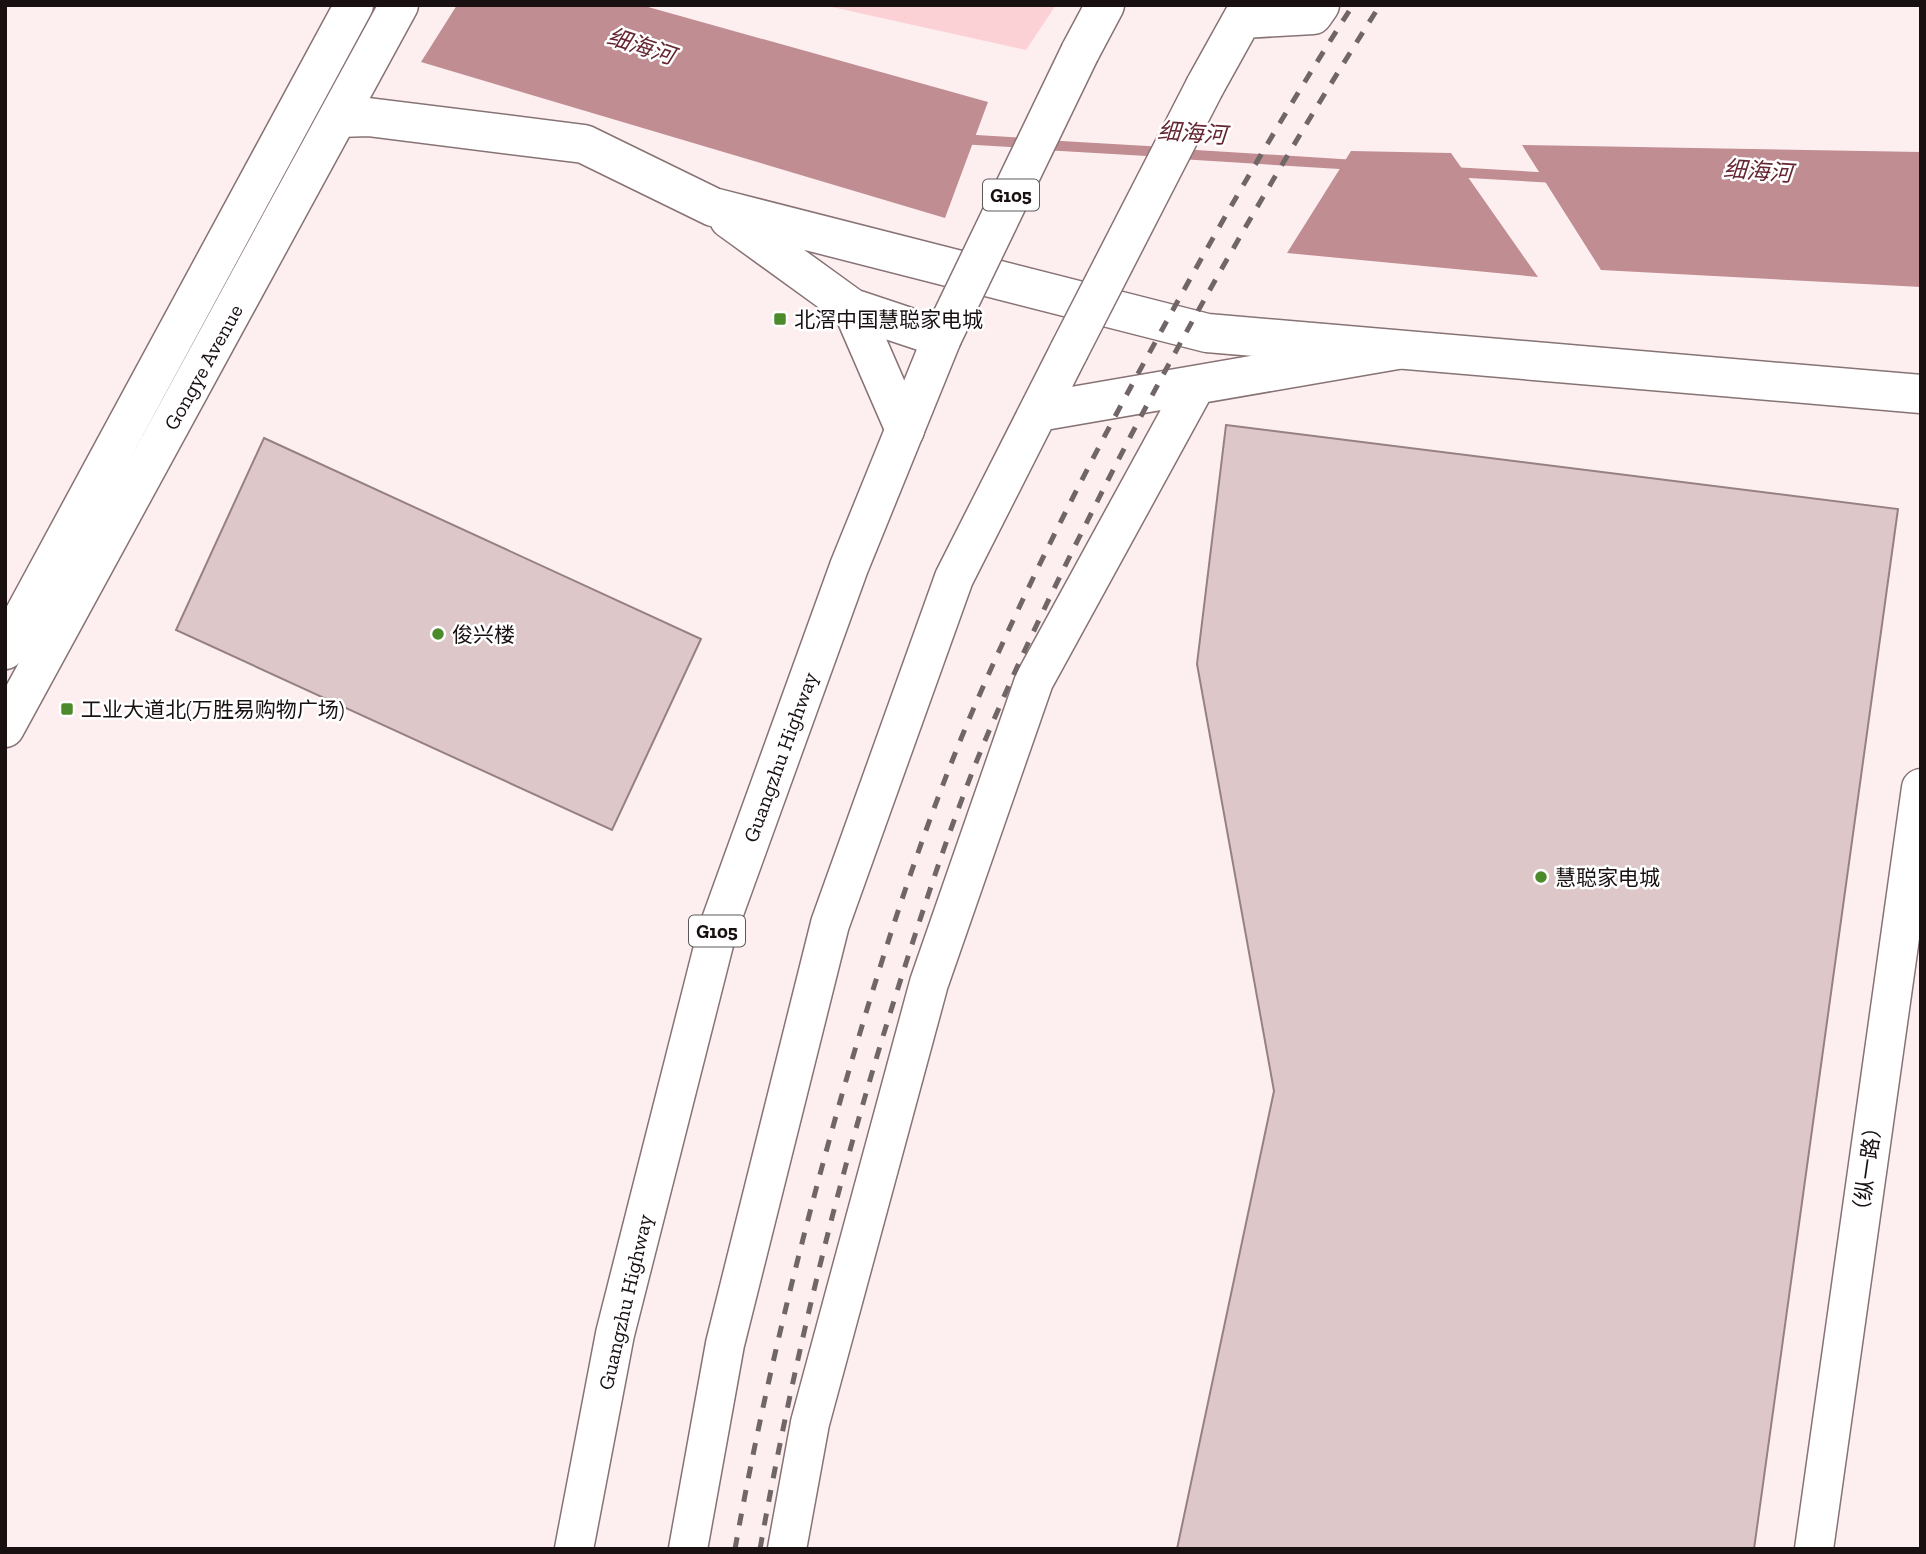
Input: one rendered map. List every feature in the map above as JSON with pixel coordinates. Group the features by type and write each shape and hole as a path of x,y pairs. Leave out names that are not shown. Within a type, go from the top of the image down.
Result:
{"main road":[{"name":"Gongye Avenue","path":"5,728 339,118 398,5"},
{"name":"Guangzhu Highway","path":"574,1549 615,1334 717,932 849,567 942,338 1105,5"},
{"path":"688,1549 724,1344 830,924 954,578 1205,86 1246,12 1313,15 1320,5"},
{"name":"Gongye Avenue","path":"5,650 346,19"},
{"path":"368,62 369,93 400,121"},
{"path":"339,118 368,117 584,144 713,207 852,308 942,338"},
{"path":"713,207 1207,333 1921,394"},
{"path":"852,308 905,430"},
{"path":"1038,412 1398,350"},
{"path":"787,1549 810,1423 929,983 1034,681 1196,385"},
{"name":"（纵一路）","path":"1814,1549 1921,788"}],"shaded area":[{"path":"823,5 1056,5 1026,50"}],"water":[{"path":"457,5 641,5 988,102 945,218 421,62"},
{"path":"1522,145 1921,152 1921,287 1601,270"},
{"path":"1351,151 1451,153 1538,277 1287,253"}],"building":[{"name":"慧聪家电城","path":"1226,425 1898,509 1754,1549 1177,1549 1274,1091 1197,664"},
{"name":"俊兴楼","path":"264,438 701,639 612,830 176,630"}],"waterway":[{"name":"细海河","path":"960,139 1028,143"},
{"name":"细海河","path":"1044,145 1164,152"},
{"name":"细海河","path":"1180,154 1356,165"},
{"name":"细海河","path":"1452,172 1555,178"}],"railway":[{"path":"735,1549 769,1379 825,1154 915,862 967,724 1057,529 1106,433 1228,212 1353,5"},
{"path":"760,1549 803,1335 857,1124 920,921 976,762 1046,605 1139,419 1238,240 1380,5"}],"place":[{"name":"北滘中国慧聪家电城","path":"780,319"},
{"name":"俊兴楼","path":"438,634"},
{"name":"工业大道北(万胜易购物广场)","path":"67,709"},
{"name":"慧聪家电城","path":"1541,877"}]}
